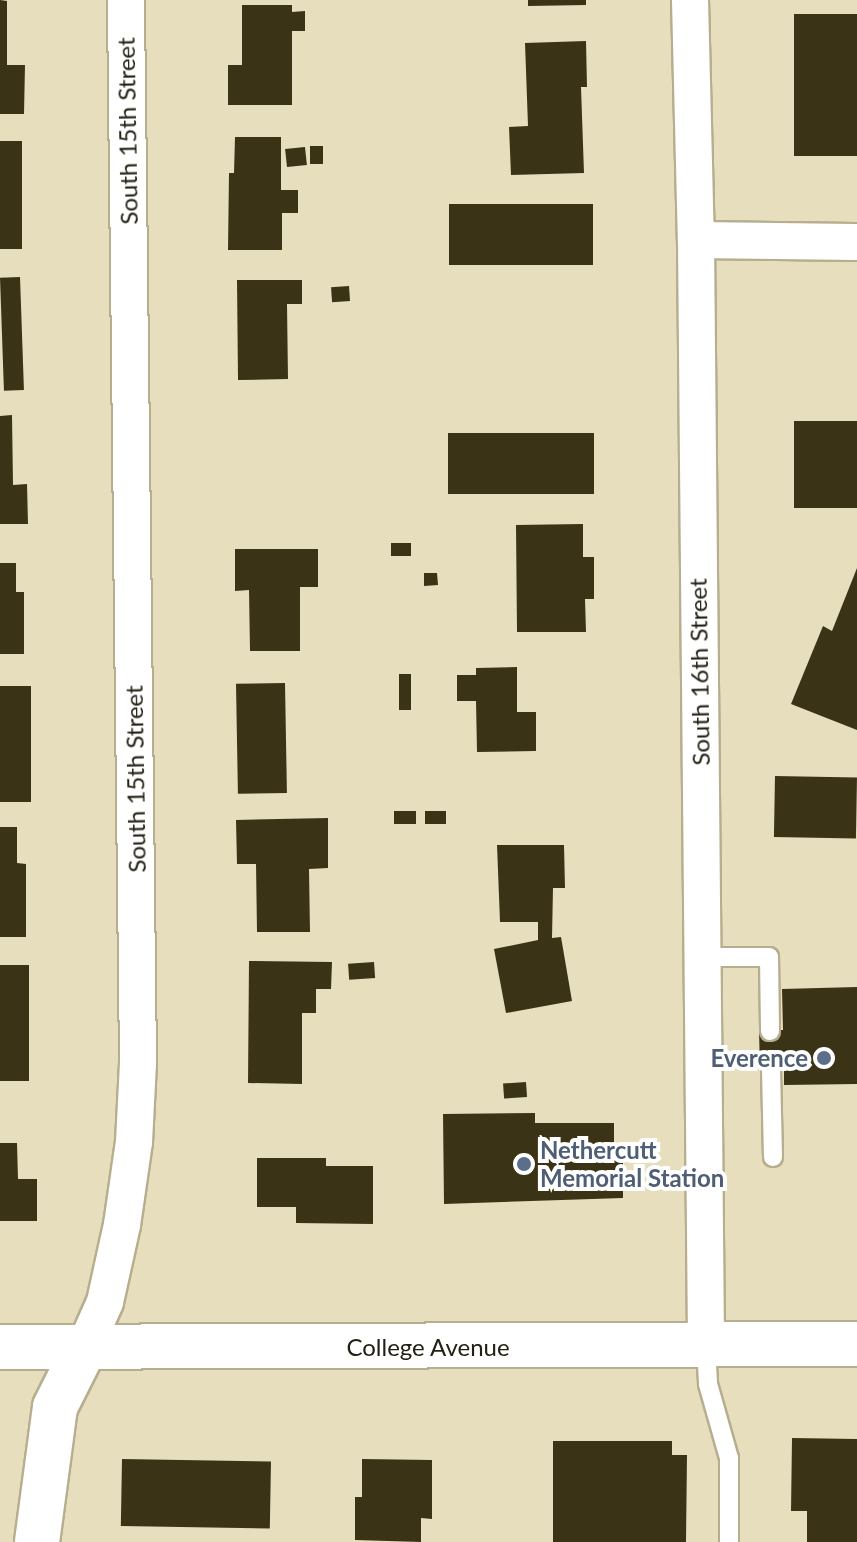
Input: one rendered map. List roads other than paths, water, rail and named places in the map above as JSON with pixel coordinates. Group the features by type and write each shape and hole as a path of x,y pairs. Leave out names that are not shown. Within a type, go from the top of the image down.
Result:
{"main road":[{"name":"College Avenue","path":"0,1347 857,1344"},
{"name":"South 15th Street","path":"37,1542 55,1407 85,1347"}],"street":[{"name":"South 15th Street","path":"85,1347 105,1302 122,1225 134,1142 138,1063 126,0"},
{"name":"South 16th Street","path":"690,0 696,240 706,1345"},
{"path":"696,240 857,242"}],"lane":[{"path":"702,957 769,957 770,1031"},
{"path":"771,1069 773,1157"},
{"path":"706,1345 708,1384 724,1429 729,1458 729,1542"}],"place":[{"name":"Everence","path":"824,1058"},
{"name":"Nethercutt Memorial Station","path":"524,1164"}]}
